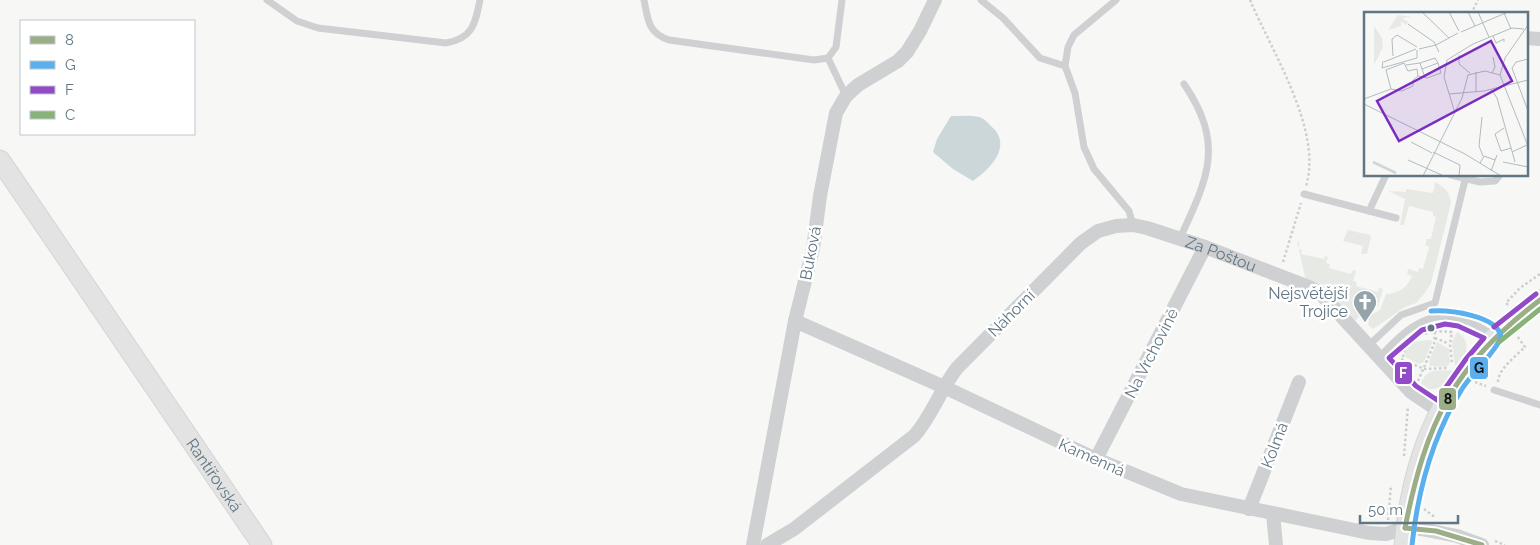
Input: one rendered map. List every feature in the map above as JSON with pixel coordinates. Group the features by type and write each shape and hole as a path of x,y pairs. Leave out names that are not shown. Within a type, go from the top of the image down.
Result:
{"street":[{"name":"Buková","path":"753,545 795,321 813,249 820,196 836,112 846,96 858,85 898,61 907,52 935,0"},
{"name":"Rantířovská","path":"0,160 262,545"},
{"name":"Za Poštou","path":"1080,243 1098,231 1116,226 1133,225 1205,247 1279,274 1320,293 1411,392 1439,411"},
{"name":"Náhorní","path":"767,545 794,529 914,436 928,421 944,387 957,368 1080,243"},
{"name":"Na Vrchovině","path":"1096,459 1205,247"},
{"path":"1401,535 1419,460 1439,411 1476,356 1494,336 1517,316 1540,300"},
{"name":"Kamenná","path":"795,321 944,387 1096,459 1181,494 1369,533 1401,535 1436,531 1485,542"},
{"name":"Kolmá","path":"1249,508 1299,382"},
{"path":"1273,514 1276,545"}],"lane":[{"path":"267,0 297,21 318,28 446,43 459,41 469,33 475,22 480,0"},
{"path":"644,0 651,28 658,36 669,40 814,60 828,58 836,47 842,0"},
{"path":"981,0 1003,18 1040,58 1066,66"},
{"path":"1116,0 1074,35 1068,47 1066,66 1075,93 1084,147 1094,169 1129,211 1133,225"},
{"path":"828,58 846,96"},
{"path":"1180,238 1197,201 1209,158 1209,138 1202,113 1184,84"},
{"path":"1369,212 1386,176"},
{"path":"1454,176 1465,180 1495,181 1499,176"},
{"path":"1368,346 1402,315 1435,303 1465,180"},
{"path":"1304,194 1396,218"},
{"path":"1379,358 1400,334 1419,322 1431,318 1456,318 1478,325 1494,336"},
{"path":"1496,391 1540,405"}],"path":[{"path":"1250,0 1302,117 1311,156 1304,194 1279,274"},
{"path":"1473,12 1478,0"},
{"path":"1506,303 1520,288 1540,274"},
{"path":"1452,368 1450,344 1456,318"},
{"path":"1414,338 1435,331 1452,332"},
{"path":"1410,376 1417,383 1435,338 1435,331"},
{"path":"1496,391 1498,378 1525,347 1516,335"},
{"path":"1435,338 1450,344"},
{"path":"1404,369 1401,359 1406,344"},
{"path":"1469,388 1474,381"},
{"path":"1404,463 1411,392"},
{"path":"1391,485 1388,524 1401,535"},
{"path":"1420,505 1439,519"},
{"path":"1485,542 1505,545"}],"shaded area":[{"path":"951,116 976,116 987,122 998,134 1000,149 997,157 973,181 953,169 933,152 937,139"},
{"path":"1435,182 1446,190 1451,203 1431,283 1416,303 1405,307 1373,329 1368,325 1369,320 1362,319 1380,310 1386,294 1399,291 1408,284 1412,276 1407,274 1408,269 1418,272 1419,268 1423,269 1429,247 1425,245 1427,239 1431,239 1436,217 1433,216 1433,212 1409,206 1404,225 1400,225 1405,199 1388,191 1406,192 1406,189 1433,193"},
{"path":"1348,230 1370,235 1367,254 1361,254 1363,246 1343,241"},
{"path":"1297,241 1299,242 1299,249 1302,250 1301,254 1324,259 1325,256 1328,257 1326,263 1330,264 1329,268 1351,274 1353,270 1356,271 1353,281 1357,282 1356,286 1378,292 1379,288 1383,289 1378,306 1363,313 1354,322 1305,277"},
{"path":"1457,332 1465,340 1466,344 1466,353 1458,367 1455,365 1452,342"},
{"path":"1431,340 1432,343 1424,362 1419,364 1405,357 1405,352 1409,345"},
{"path":"1437,342 1449,349 1450,363 1447,367 1430,366 1429,361"},
{"path":"1451,370 1454,372 1444,385 1436,389 1419,388 1430,372"}],"transit line":[{"name":"F","path":"1494,327 1536,294"},
{"name":"8","path":"1405,528 1413,490 1423,457 1434,427 1448,399 1465,373 1485,349 1510,324 1540,300"},
{"name":"C","path":"1499,342 1540,309"},
{"name":"G","path":"1412,545 1418,504 1428,464 1442,426 1462,389 1494,349 1501,337 1498,330 1482,319 1460,313 1431,311"},
{"name":"F","path":"1445,324 1458,326 1484,338 1466,359 1437,400 1416,386 1389,358 1422,330 1445,324"},
{"name":"8","path":"1405,528 1436,531 1482,545"}],"place":[{"name":"Nejsvětější Trojice","path":"1365,323"}]}
